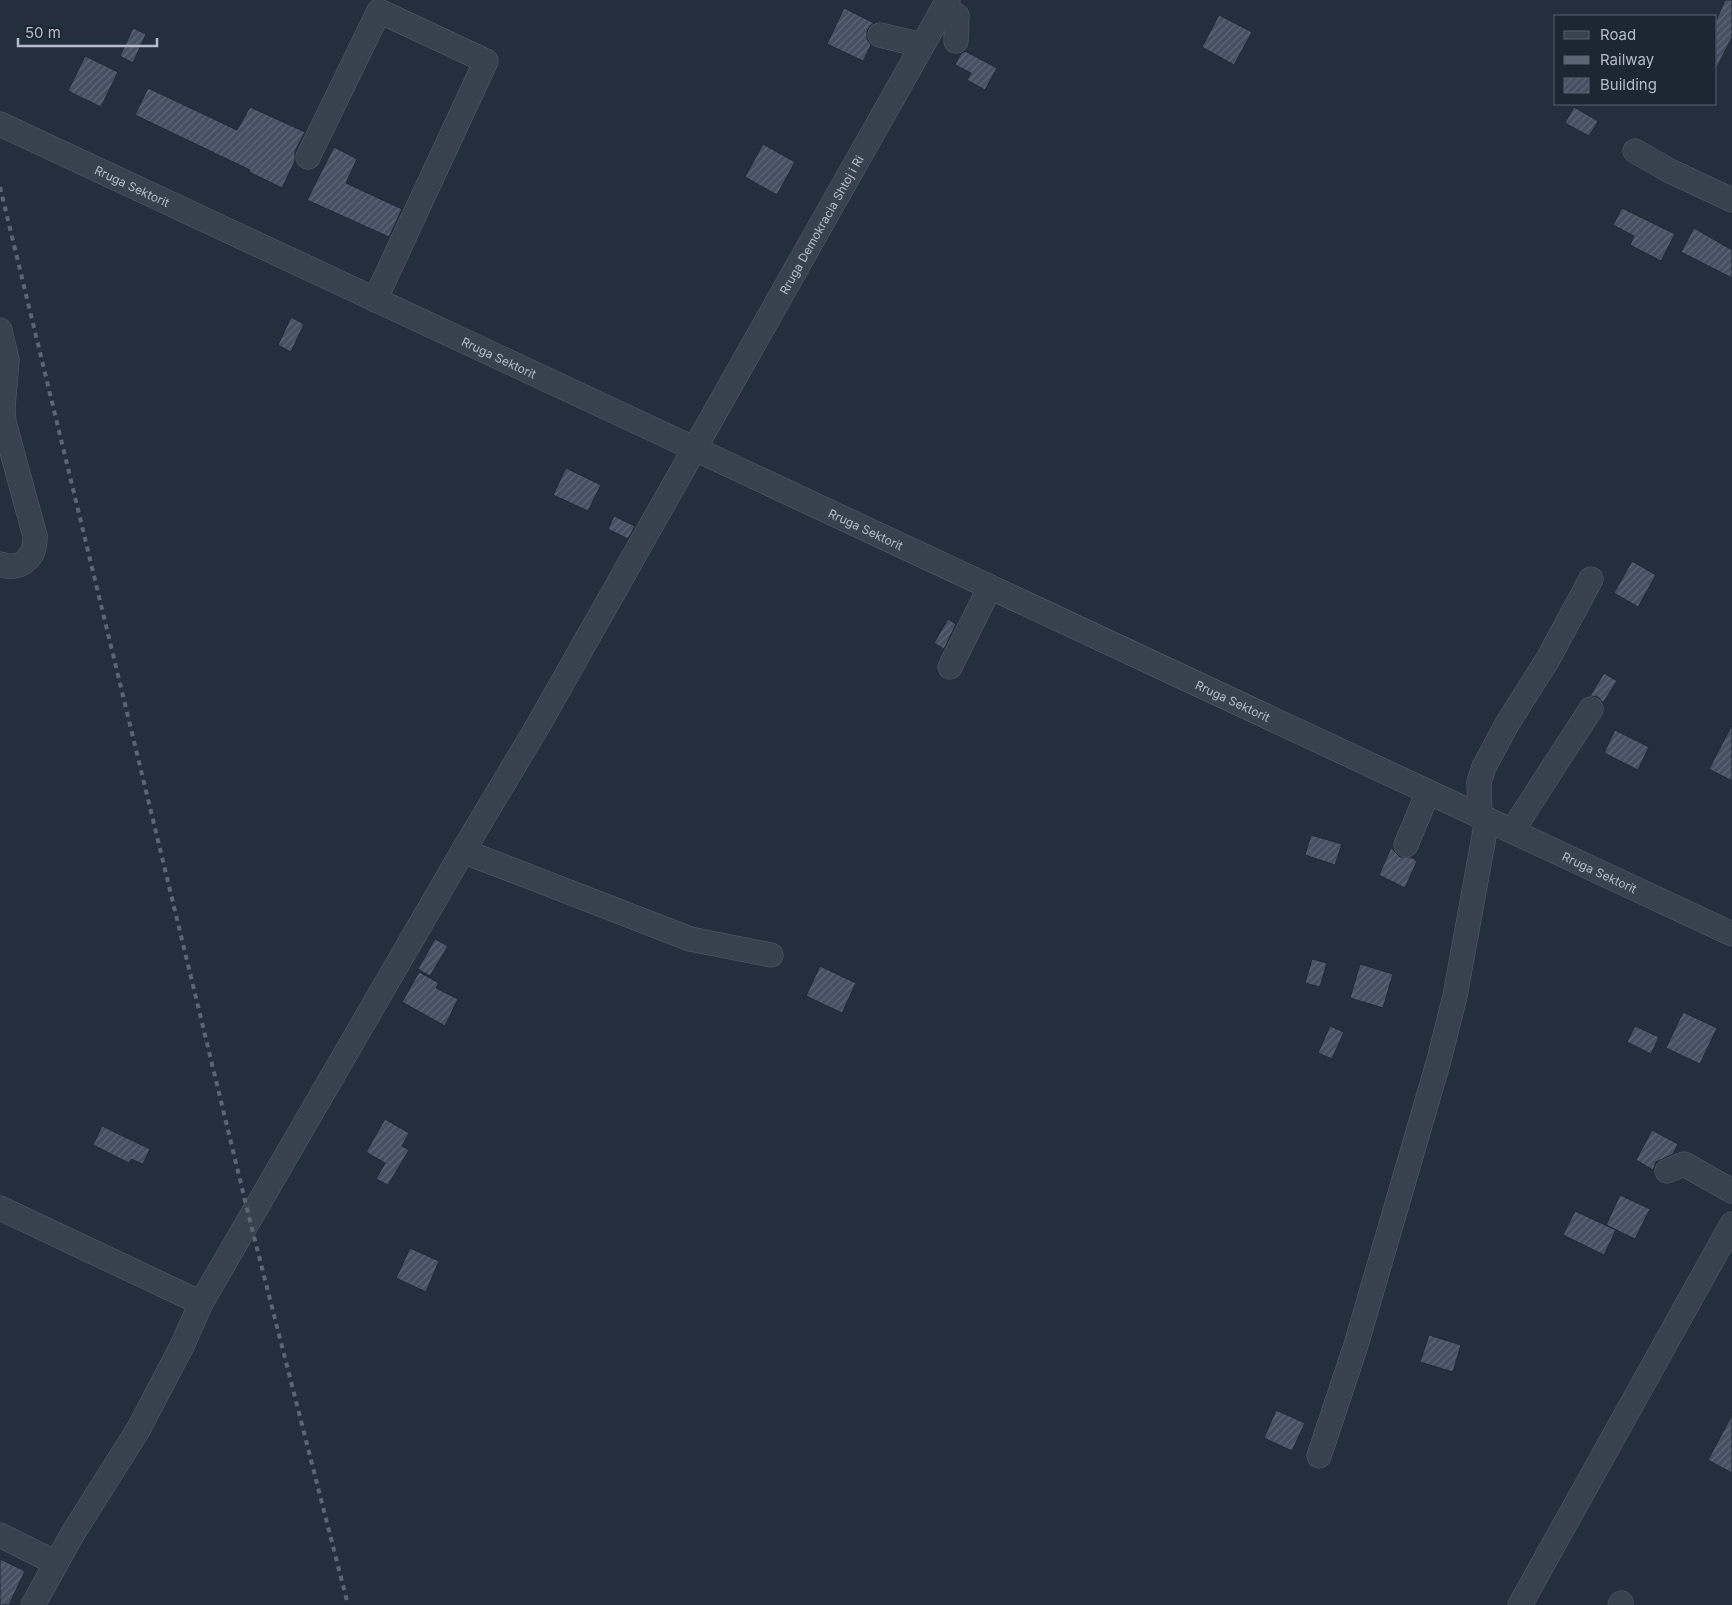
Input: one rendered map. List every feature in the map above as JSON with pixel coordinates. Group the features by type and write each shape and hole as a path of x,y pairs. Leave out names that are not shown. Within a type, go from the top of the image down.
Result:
{"street":[{"path":"946,4 957,16 956,41"},
{"name":"Rruga Demokracia Shtoj i Ri","path":"33,1605 56,1563 138,1430 182,1346 201,1303 463,851 539,724 946,4"},
{"path":"308,157 379,11 486,61 375,300"},
{"path":"880,35 913,43 921,48"},
{"name":"Rruga Sektorit","path":"0,124 1732,934"},
{"path":"1635,151 1670,172 1732,200"},
{"path":"0,330 6,360 4,422 35,536 36,546 28,559 21,564 10,566 0,564"},
{"path":"1319,1456 1356,1345 1439,1060 1455,996 1483,818 1479,782 1484,767 1507,724 1548,659 1591,579"},
{"path":"950,667 990,587"},
{"path":"1512,831 1591,709"},
{"path":"1404,845 1428,792"},
{"path":"463,851 690,939 771,954"},
{"path":"1667,1171 1684,1164 1732,1191"},
{"path":"0,1208 201,1303"},
{"path":"1520,1605 1732,1224"},
{"path":"0,1535 56,1563"}],"building":[{"path":"1725,0 1732,0 1732,37 1717,67 1717,19"},
{"path":"844,8 874,23 867,31 867,39 871,45 863,61 827,44"},
{"path":"1219,15 1252,32 1234,65 1202,47"},
{"path":"133,28 146,34 133,63 120,56"},
{"path":"965,51 997,68 985,90 967,80 971,73 955,65 961,53"},
{"path":"85,56 118,72 101,107 68,91"},
{"path":"148,88 237,130 250,107 305,132 295,151 295,161 282,188 249,172 250,170 135,115"},
{"path":"1574,107 1598,121 1589,136 1565,123"},
{"path":"763,144 795,162 777,195 745,177"},
{"path":"334,147 357,159 346,183 402,209 389,237 307,200"},
{"path":"1622,208 1675,234 1661,261 1630,245 1634,236 1613,225"},
{"path":"1694,228 1732,250 1732,278 1681,252"},
{"path":"291,317 304,324 291,352 278,345"},
{"path":"566,468 601,485 588,511 553,495"},
{"path":"614,516 635,526 628,539 608,529"},
{"path":"1632,561 1656,575 1638,607 1614,593"},
{"path":"948,619 956,624 944,649 934,643"},
{"path":"1604,673 1617,681 1603,703 1598,697 1590,696"},
{"path":"1732,725 1732,781 1709,769"},
{"path":"1615,730 1649,747 1638,770 1604,753"},
{"path":"1311,835 1342,844 1335,865 1305,855"},
{"path":"1391,848 1400,857 1411,857 1417,861 1405,888 1379,875"},
{"path":"435,939 448,946 430,976 418,969"},
{"path":"1312,959 1327,963 1320,987 1305,983"},
{"path":"1360,964 1393,974 1383,1008 1350,998"},
{"path":"820,966 856,983 842,1013 806,996"},
{"path":"419,972 439,983 436,988 458,999 445,1026 402,1002"},
{"path":"1683,1012 1717,1028 1700,1064 1666,1048"},
{"path":"1330,1026 1344,1032 1332,1059 1318,1053"},
{"path":"1635,1026 1659,1037 1651,1054 1627,1042"},
{"path":"385,1119 409,1133 402,1146 409,1150 388,1185 376,1179 385,1163 366,1152"},
{"path":"102,1126 150,1149 143,1164 131,1159 129,1163 93,1145"},
{"path":"1652,1130 1678,1144 1673,1154 1656,1162 1653,1170 1636,1160"},
{"path":"1620,1195 1650,1209 1635,1239 1606,1225"},
{"path":"1575,1211 1616,1230 1604,1255 1563,1235"},
{"path":"410,1248 439,1261 426,1292 396,1278"},
{"path":"1429,1335 1461,1345 1453,1372 1420,1362"},
{"path":"1276,1410 1305,1423 1292,1451 1264,1438"},
{"path":"1732,1415 1732,1473 1708,1460"},
{"path":"0,1559 25,1571 9,1605 0,1605"}],"railway":[{"path":"0,187 249,1217 348,1605"}]}
